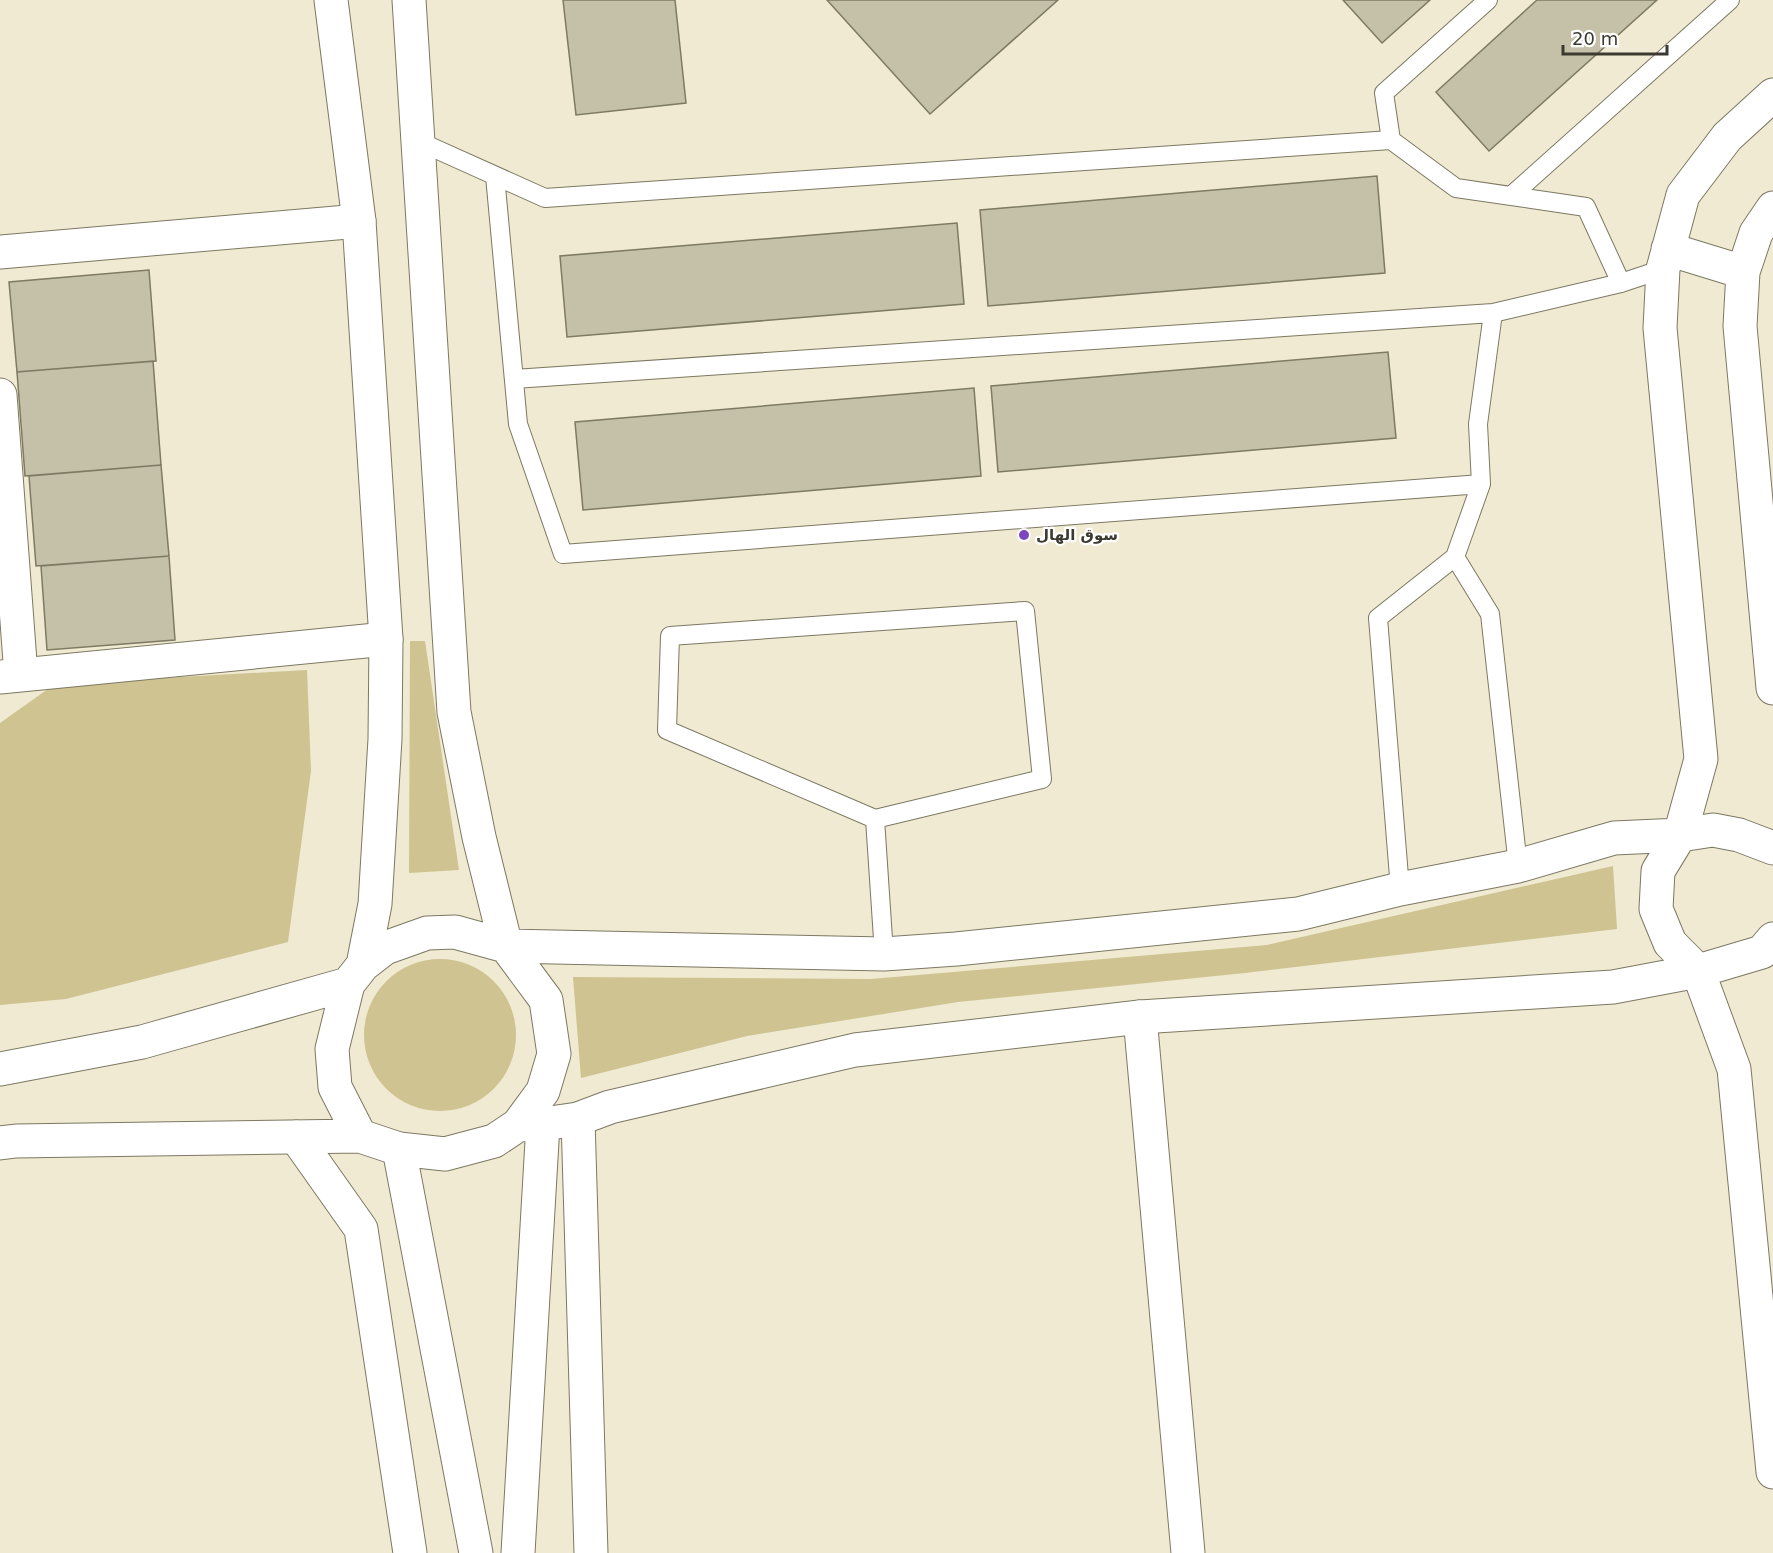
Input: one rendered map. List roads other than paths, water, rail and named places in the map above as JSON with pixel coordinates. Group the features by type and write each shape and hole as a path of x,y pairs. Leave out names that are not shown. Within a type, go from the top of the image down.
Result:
{"main road":[{"path":"331,0 359,221 386,639 385,739 375,904 356,975 332,1049 335,1087 360,1136"},
{"path":"409,0 454,712 479,837 506,946 546,1000 554,1054 530,1124 518,1553"},
{"path":"1773,95 1727,137 1683,195 1665,259 1660,328 1701,759 1680,836 1658,871 1656,909 1670,943 1698,971 1734,1069 1773,1472"},
{"path":"1773,208 1756,233 1743,272 1740,326 1773,688"},
{"path":"0,252 359,221"},
{"path":"1665,259 1743,272"},
{"path":"0,395 10,676 386,639"},
{"path":"0,1069 142,1042 356,975 385,948 427,933 454,932 506,946 884,954 956,949 1298,914 1400,889 1518,866 1614,838 1680,836 1713,830 1739,835 1773,848"},
{"path":"0,1143 360,1136 399,1149 445,1155 494,1141 530,1124 578,1119 610,1107 855,1050 1140,1017 1613,987 1698,971 1762,952 1773,939"},
{"path":"1140,1017 1188,1553"},
{"path":"578,1119 591,1553"},
{"path":"296,1137 361,1228 410,1553"},
{"path":"399,1149 476,1553"}],"lane":[{"path":"1391,140 1384,93 1488,0"},
{"path":"1511,196 1730,0"},
{"path":"418,141 545,198 1391,140 1456,188 1586,207 1621,282"},
{"path":"495,176 518,424 563,554 1481,484"},
{"path":"514,379 1493,313 1621,282 1665,259"},
{"path":"1400,889 1378,618 1455,557 1481,484 1478,424 1493,313"},
{"path":"1455,557 1490,614 1518,866"},
{"path":"1025,611 1042,779 875,819 667,730 670,636 1025,611"},
{"path":"875,819 884,954"}],"place":[{"name":"سوق الهال","path":"1024,535"}]}
